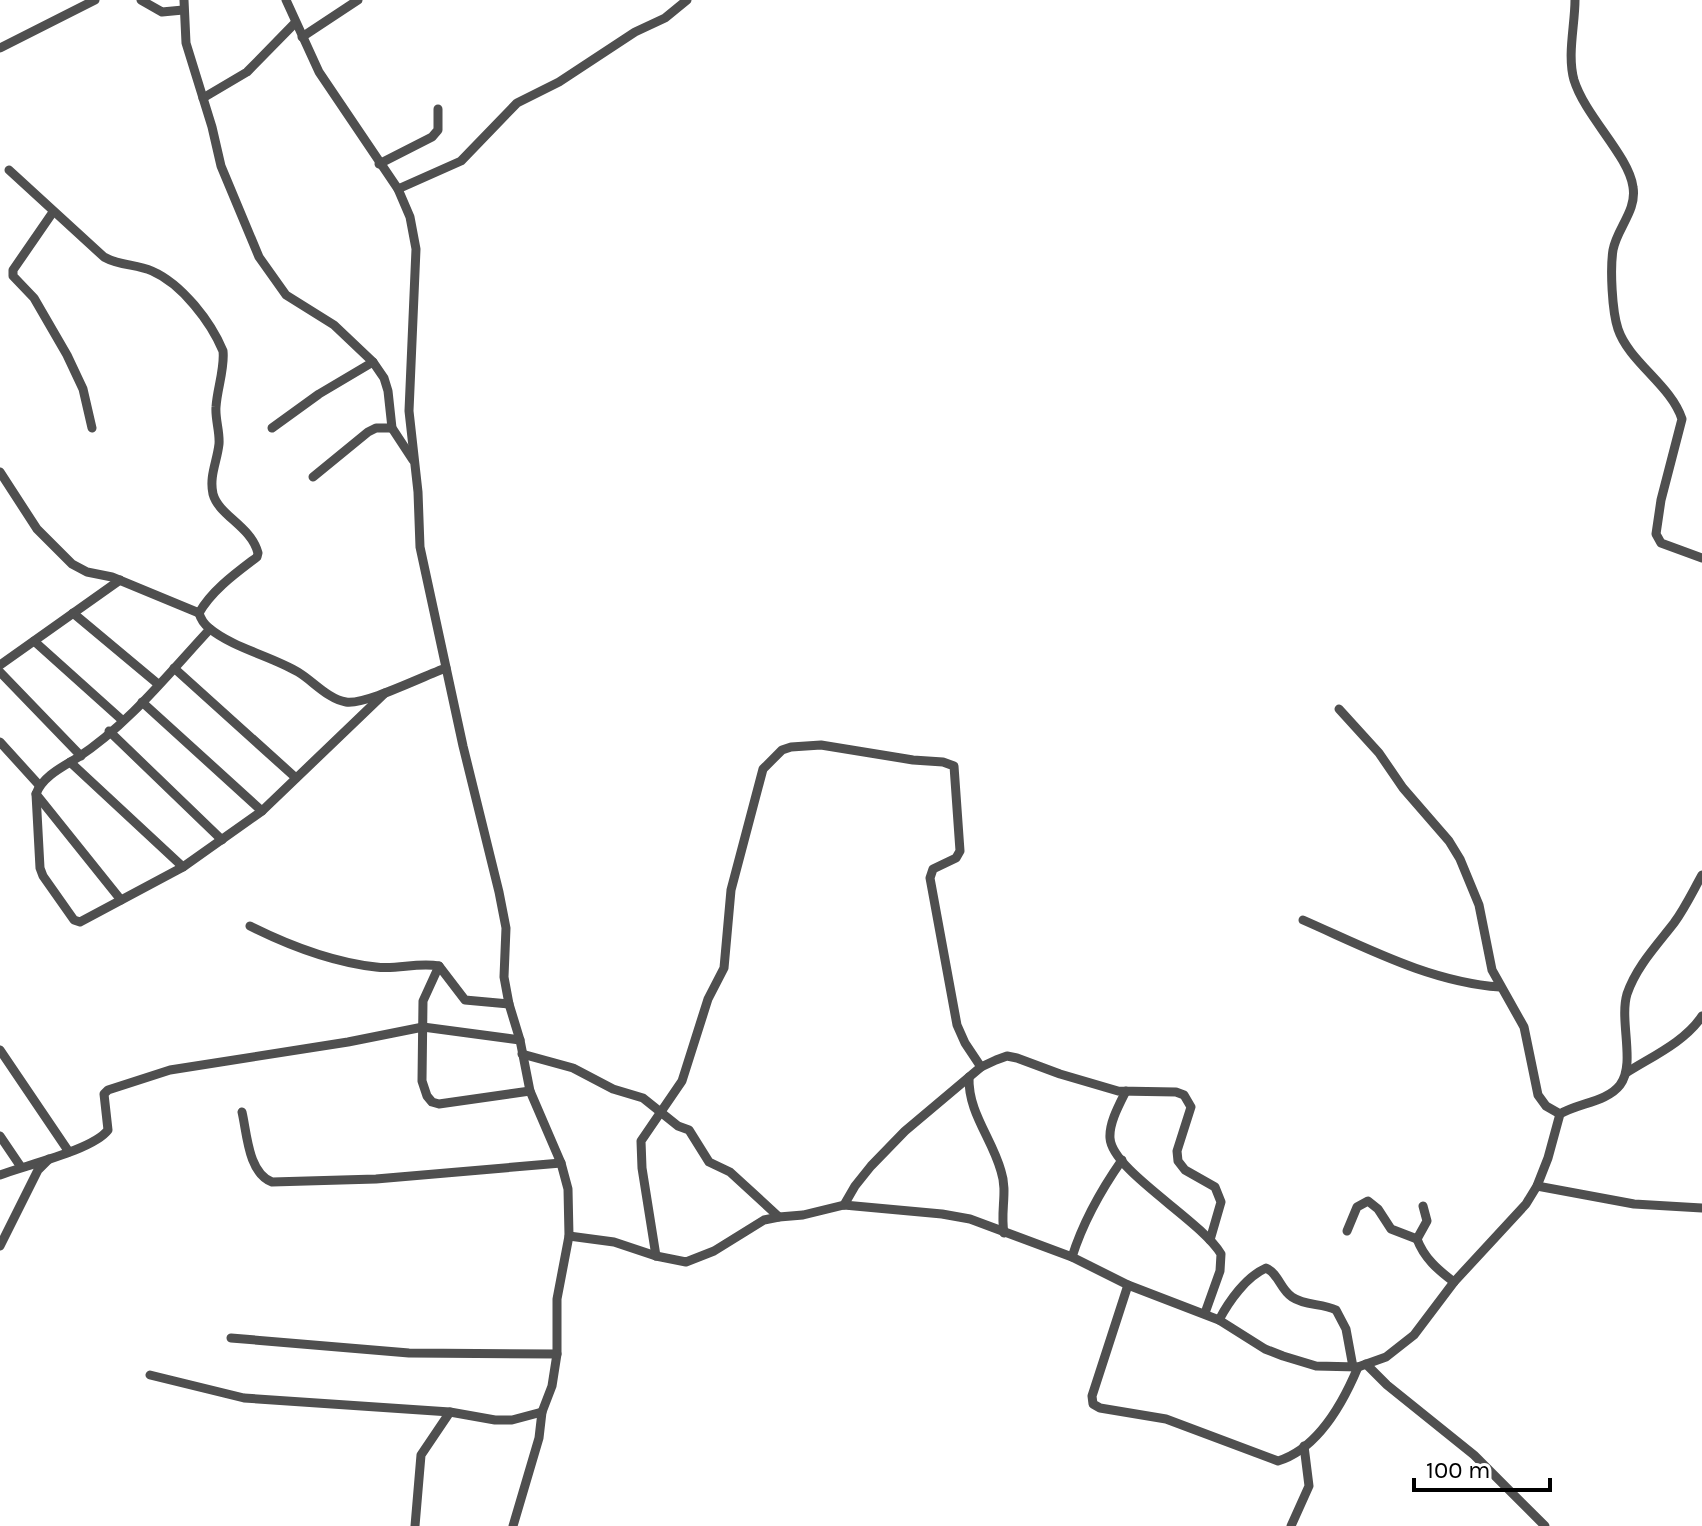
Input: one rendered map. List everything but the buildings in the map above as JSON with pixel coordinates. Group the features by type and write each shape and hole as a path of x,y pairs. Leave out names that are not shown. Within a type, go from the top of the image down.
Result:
{"street":[{"path":"0,48 95,0"},
{"path":"141,0 162,12 184,5 186,43 221,166 259,257 286,295 334,325 373,362 384,378 388,391 392,428 413,460"},
{"path":"286,0 319,72 398,189 410,217 416,249 409,411 418,492 420,547 506,928 504,977 509,1004 530,1091 561,1163 570,1201 569,1236 557,1299 557,1354 552,1386 542,1412 539,1438 513,1526"},
{"path":"302,37 358,0"},
{"path":"398,189 461,161 517,103 559,82 635,32 665,18 687,0"},
{"path":"1575,0 1573,76 1588,110 1621,160 1633,186 1632,206 1613,250 1615,314 1619,332 1669,396 1682,419 1661,500 1656,534 1661,543 1702,558"},
{"path":"203,98 247,72 295,23"},
{"path":"379,164 432,137 438,130 438,109"},
{"path":"9,170 104,257 117,264 150,270 162,276 188,299 223,351 216,412 220,441 213,466 213,495 219,507 250,536 258,553 199,613"},
{"path":"53,212 13,270 13,276 34,298 61,345 83,389 92,428"},
{"path":"272,428 319,394 373,362"},
{"path":"313,477 368,432 376,428 392,428"},
{"path":"0,472 3,487 37,529 72,564 199,613 210,629 299,673 332,697 347,702 387,691 446,668"},
{"path":"0,665 120,580"},
{"path":"73,613 158,684"},
{"path":"37,790 142,702 210,629"},
{"path":"34,641 122,720"},
{"path":"174,668 296,778"},
{"path":"0,672 81,756"},
{"path":"37,790 40,868 74,920 80,922 183,867 262,811 387,691"},
{"path":"142,702 262,811"},
{"path":"1339,709 1379,753 1403,788 1437,825 1454,850 1479,905 1492,970 1524,1027 1538,1095 1546,1106 1560,1114"},
{"path":"109,731 222,840"},
{"path":"0,742 121,900"},
{"path":"656,1256 640,1150 646,1133 663,1113 682,1081 708,999 724,968 731,890 763,769 774,757 791,747 821,745 954,766 960,851 956,858 933,869 930,878 957,1025 981,1067"},
{"path":"70,762 183,867"},
{"path":"1626,1073 1624,1013 1629,989 1702,875"},
{"path":"1303,920 1365,948 1450,980 1500,987"},
{"path":"250,926 283,943 321,956 375,967 425,963 439,966 465,1000 509,1004"},
{"path":"439,966 423,1001 422,1081 427,1096 439,1104 530,1091"},
{"path":"1560,1114 1618,1088 1626,1073 1673,1043 1696,1025 1702,1016"},
{"path":"0,1175 69,1152 103,1136 108,1130 104,1094 114,1086 170,1070 423,1027 520,1040"},
{"path":"0,1050 69,1152"},
{"path":"522,1054 573,1068 613,1089 643,1098 678,1126 689,1130 709,1162 730,1172 779,1217"},
{"path":"844,1205 871,1166 905,1131 981,1067 1007,1056 1126,1091 1176,1092 1189,1101 1191,1115 1177,1151 1178,1161 1185,1170 1215,1187 1219,1195 1221,1208 1210,1240"},
{"path":"969,1077 971,1102 996,1155 1005,1186 1001,1217 1004,1233"},
{"path":"1126,1091 1109,1136 1112,1147 1122,1160 1210,1240 1222,1262 1205,1313"},
{"path":"242,1112 257,1170 272,1182 361,1180 561,1163"},
{"path":"569,1236 614,1242 686,1262 714,1251 764,1220 844,1205 970,1219 1072,1257 1128,1285 1205,1313 1265,1349 1283,1356 1316,1366 1359,1366 1386,1357 1414,1335 1454,1282 1526,1204 1548,1158 1560,1114"},
{"path":"0,1136 21,1167"},
{"path":"0,1246 38,1170 51,1157"},
{"path":"1072,1257 1098,1197 1122,1160"},
{"path":"1537,1186 1634,1204 1702,1208"},
{"path":"1347,1231 1357,1207 1368,1201 1378,1209 1391,1229 1417,1239 1427,1258 1454,1282"},
{"path":"1417,1239 1427,1221 1423,1206"},
{"path":"1219,1320 1244,1286 1266,1268 1274,1272 1290,1296 1336,1310 1359,1366 1474,1455 1545,1526"},
{"path":"1128,1285 1092,1396 1093,1404 1100,1408 1166,1419 1278,1461 1290,1457 1304,1446 1333,1415 1359,1366"},
{"path":"231,1338 409,1353 557,1354"},
{"path":"150,1375 244,1398 450,1412 495,1420 512,1420 542,1412"},
{"path":"415,1526 421,1455 450,1412"},
{"path":"1291,1526 1309,1486 1304,1446"}]}
